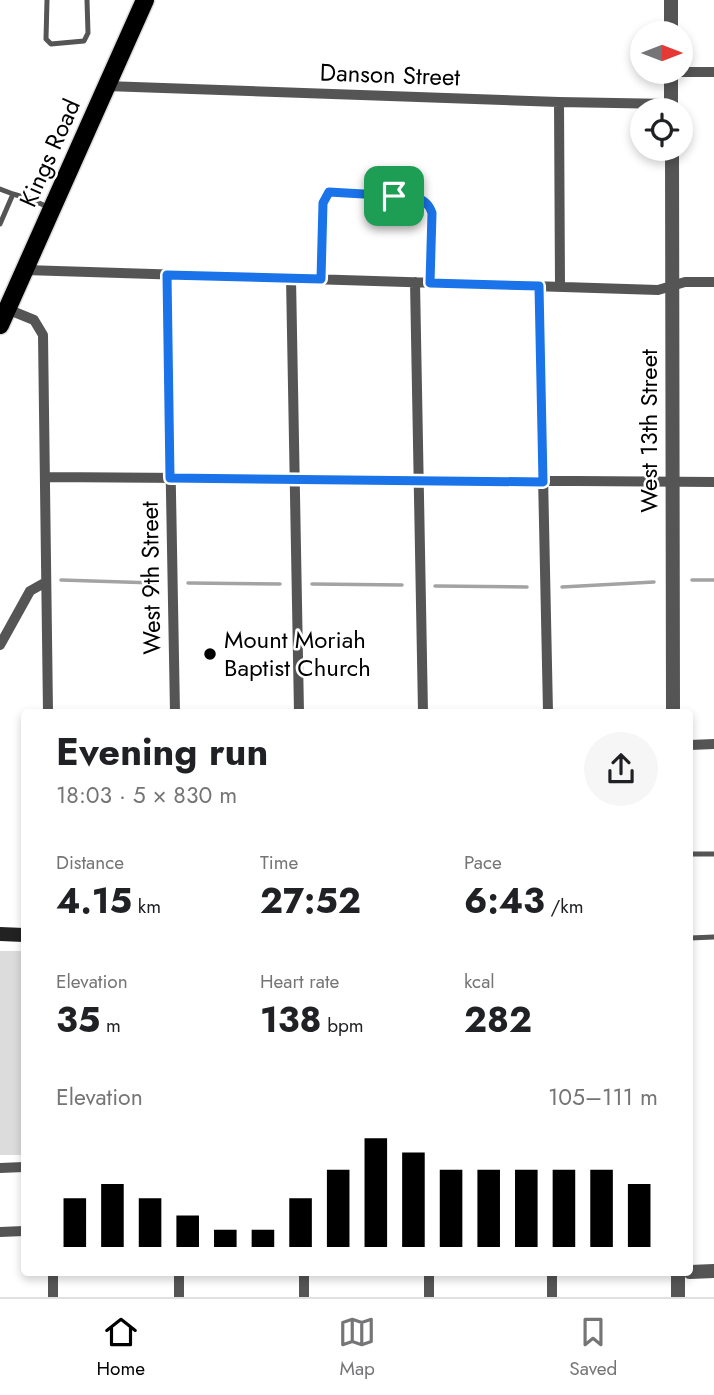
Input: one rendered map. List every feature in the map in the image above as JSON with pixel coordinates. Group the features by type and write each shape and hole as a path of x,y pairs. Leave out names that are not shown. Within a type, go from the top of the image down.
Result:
{"main road":[{"name":"Kings Road","path":"2,313 24,270 145,0"},
{"path":"0,934 21,935"}],"street":[{"path":"671,0 671,21"},
{"path":"693,72 714,72"},
{"name":"Danson Street","path":"106,86 630,105"},
{"path":"559,102 560,286"},
{"name":"West 13th Street","path":"672,161 673,709"},
{"path":"321,279 323,203 329,192 415,197 430,206 430,283"},
{"path":"24,270 658,290 685,282 714,282"},
{"name":"West 9th Street","path":"167,275 175,709"},
{"path":"291,278 299,709"},
{"path":"415,282 423,709"},
{"path":"539,286 548,709"},
{"path":"2,313 34,320 43,335 48,709"},
{"path":"46,477 714,482"},
{"path":"0,645 30,591 46,582"},
{"path":"693,745 714,744"},
{"path":"0,1168 21,1167"},
{"path":"0,1232 21,1231"},
{"path":"693,1272 714,1271"},
{"path":"53,1276 53,1297"},
{"path":"179,1276 179,1297"},
{"path":"304,1276 304,1297"},
{"path":"429,1276 429,1297"},
{"path":"552,1276 552,1297"},
{"path":"678,1276 678,1297"}],"lane":[{"path":"47,0 47,39 51,44 84,41 88,33 87,0"},
{"path":"0,189 30,198 51,209"},
{"path":"0,224 13,194"},
{"path":"693,855 714,854"},
{"path":"693,938 714,937"}],"shaded area":[{"path":"0,951 21,951 21,1155 0,1155"}],"waterway":[{"path":"61,580 155,583"},
{"path":"692,580 714,580"},
{"path":"562,587 654,582"},
{"path":"188,583 280,584"},
{"path":"312,584 402,585"},
{"path":"435,586 527,587"}],"place":[{"name":"Mount Moriah Baptist Church","path":"210,654"}],"route":[{"path":"329,192 394,196 415,197 430,206 430,283 539,286 543,482 170,478 167,275 321,279 323,203 329,192"}]}
